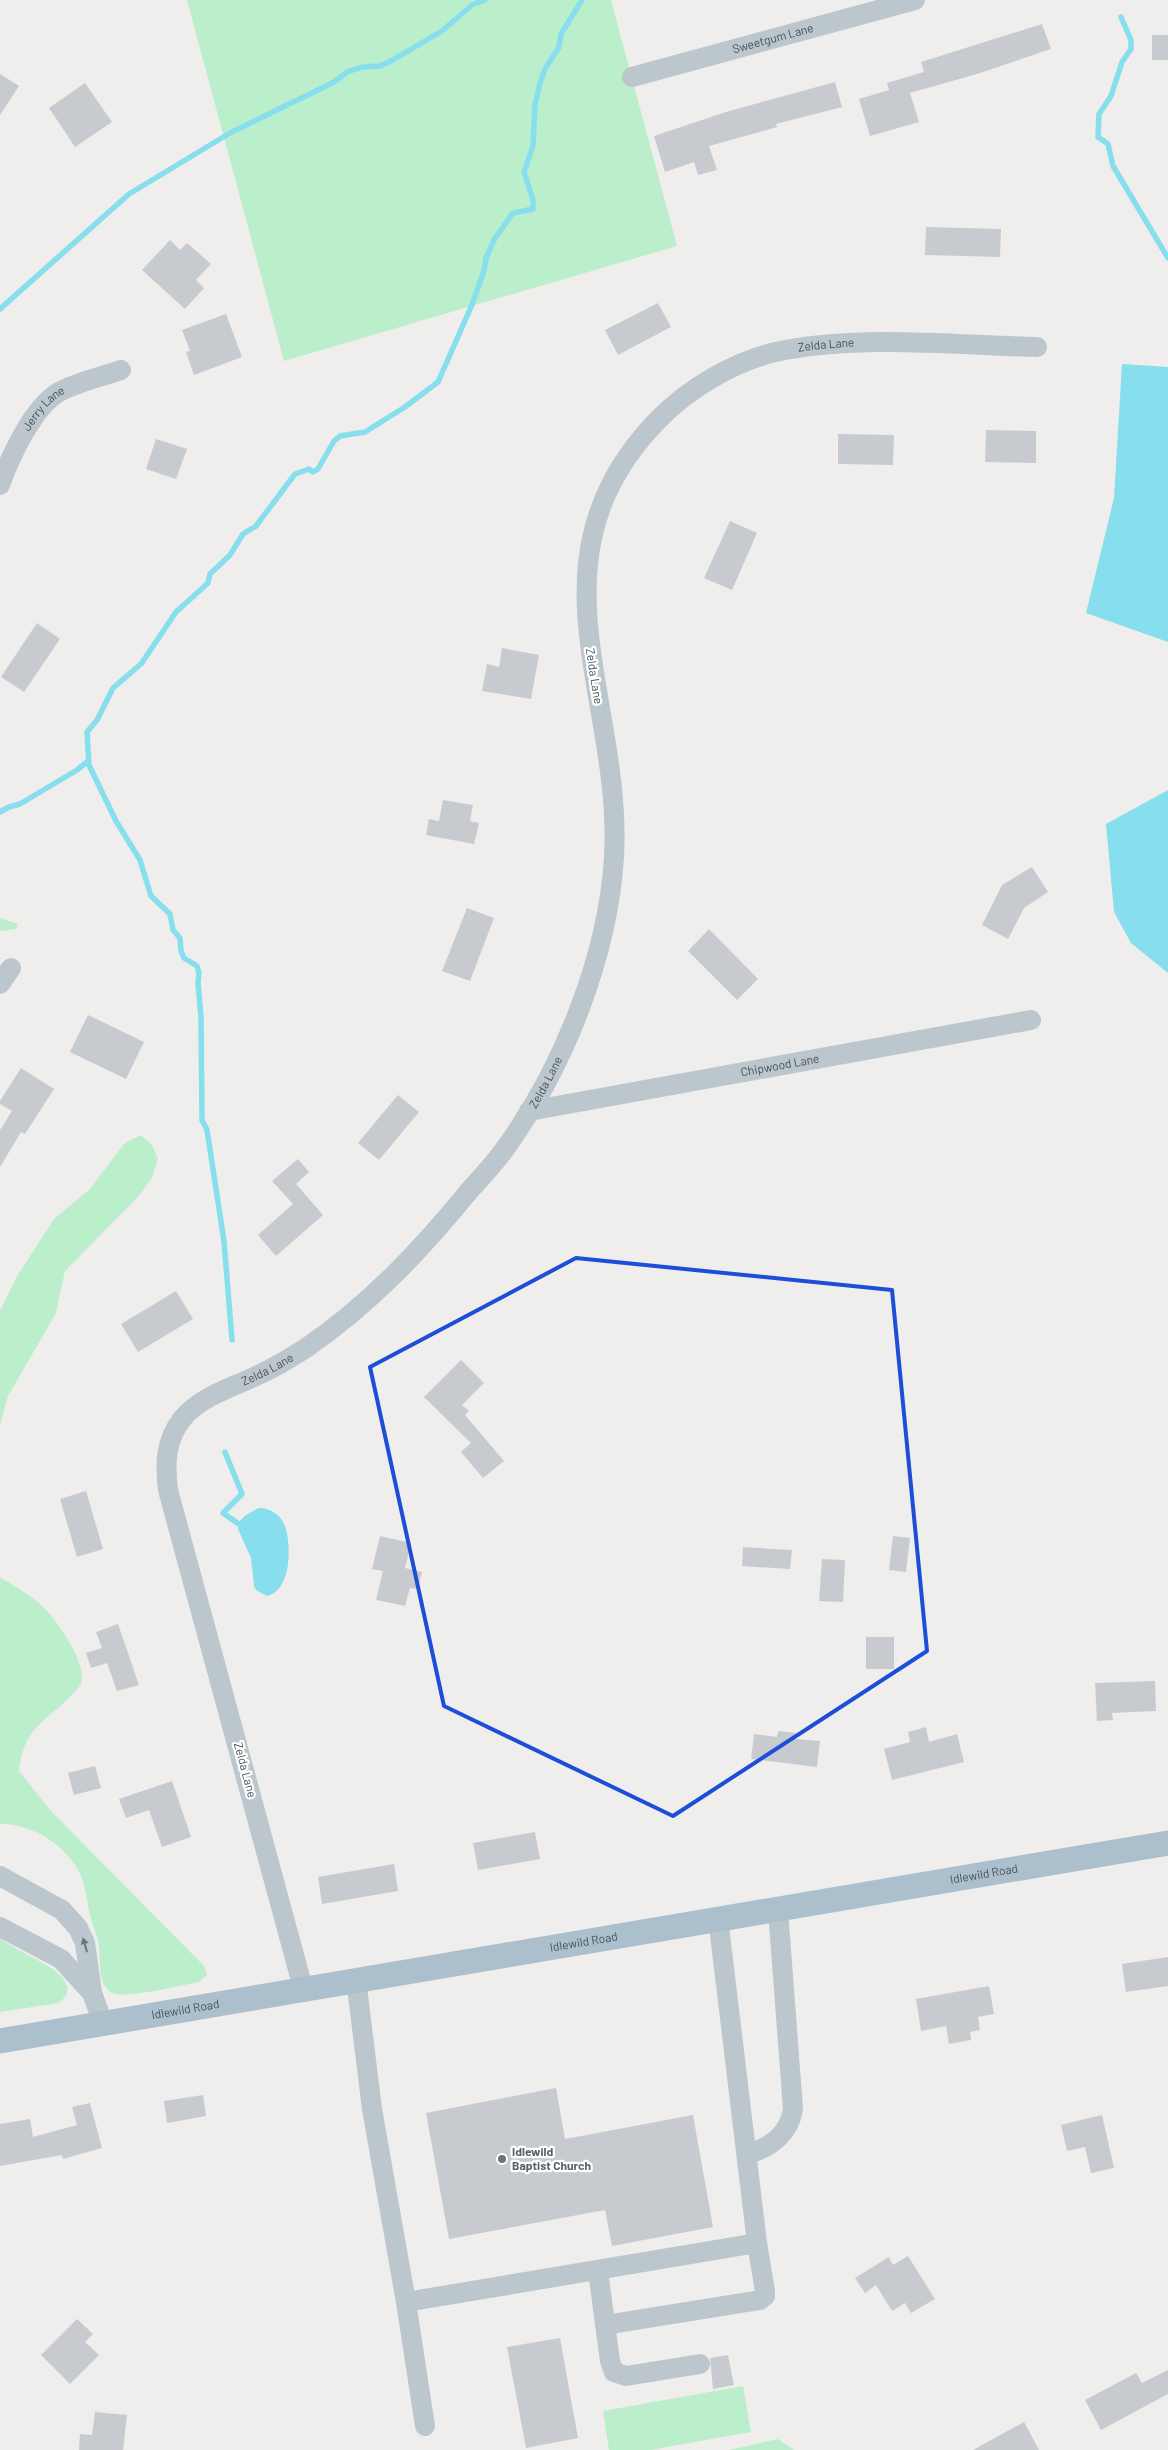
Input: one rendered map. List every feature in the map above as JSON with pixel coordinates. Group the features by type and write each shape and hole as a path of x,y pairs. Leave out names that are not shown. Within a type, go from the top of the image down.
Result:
{"main road":[{"name":"Idlewild Road","path":"0,2040 1168,1843"}],"street":[{"name":"Sweetgum Lane","path":"632,77 914,0"},
{"name":"Zelda Lane","path":"303,1988 168,1490 166,1460 169,1442 184,1416 194,1407 226,1388 268,1370 305,1348 349,1316 413,1257 506,1147 530,1111 564,1046 596,961 612,884 614,820 612,787 587,632 585,597 588,557 596,524 619,468 644,434 675,404 720,374 782,351 872,343 1037,347"},
{"name":"Jerry Lane","path":"0,485 7,466 37,412 44,405 58,392 121,370"},
{"name":"Chipwood Lane","path":"530,1111 1031,1020"},
{"path":"0,1876 54,1904 70,1917 78,1928 85,1942 92,1993 103,2023"},
{"path":"746,2154 762,2150 775,2142 784,2132 793,2109 778,1910"},
{"path":"605,2326 760,2300 765,2296 766,2291 757,2243 718,1918"},
{"path":"0,1928 61,1959 92,1993"},
{"path":"356,1979 372,2109 406,2302 425,2426"},
{"path":"406,2302 757,2243"},
{"path":"598,2271 605,2326 614,2372 619,2375 700,2364"}],"highlighted area":[{"path":"576,1258 892,1290 927,1651 673,1816 444,1706 370,1367"}],"green space":[{"path":"187,0 611,0 677,246 284,361"},
{"path":"0,918 18,924 16,929 0,931"},
{"path":"141,1135 152,1145 158,1159 152,1178 138,1197 65,1271 56,1313 8,1396 0,1425 0,1311 16,1278 54,1219 89,1190 125,1143"},
{"path":"0,1577 32,1598 49,1613 73,1649 78,1660 82,1680 79,1687 41,1723 26,1742 19,1771 50,1810 204,1966 207,1975 199,1982 129,1994 113,1993 107,1989 101,1977 98,1941 84,1885 74,1863 57,1845 36,1832 24,1827 0,1824"},
{"path":"0,1938 44,1964 63,1978 67,1986 66,1994 59,2003 0,2012"},
{"path":"743,2386 751,2432 650,2450 609,2450 603,2411"},
{"path":"778,2439 794,2450 729,2450"}],"water":[{"path":"1122,364 1168,367 1168,642 1086,613 1114,498"},
{"path":"1168,790 1168,973 1131,943 1114,912 1106,824"},
{"path":"259,1508 270,1510 280,1517 287,1532 289,1553 288,1565 281,1585 275,1592 267,1596 256,1590 254,1586 251,1558 238,1529 242,1518"}],"building":[{"path":"1042,24 1051,49 977,74 910,93 919,122 870,136 859,99 889,90 887,83 924,72 921,62"},
{"path":"1152,35 1168,35 1168,60 1152,60"},
{"path":"0,74 19,86 0,115"},
{"path":"835,82 842,107 776,124 777,127 709,146 717,170 698,175 694,162 665,172 654,136 726,112"},
{"path":"85,83 112,122 75,147 49,108"},
{"path":"926,227 1001,229 1000,257 925,255"},
{"path":"170,240 180,250 187,243 211,264 196,280 204,288 185,309 142,270"},
{"path":"658,303 671,327 618,355 605,330"},
{"path":"226,314 242,357 194,375 186,352 190,351 182,330"},
{"path":"986,430 1036,431 1036,463 985,462"},
{"path":"838,434 894,435 893,465 838,464"},
{"path":"156,439 187,449 176,479 146,469"},
{"path":"730,521 757,533 732,590 704,578"},
{"path":"37,623 60,639 24,692 1,677"},
{"path":"502,648 539,655 531,699 482,691 487,664 499,667"},
{"path":"443,800 473,805 470,821 479,823 474,844 426,835 429,819 439,821"},
{"path":"1032,867 1048,892 1024,908 1008,939 982,925 1002,885"},
{"path":"467,908 494,918 470,981 442,971"},
{"path":"709,929 758,979 737,1000 688,951"},
{"path":"88,1015 144,1042 126,1079 70,1052"},
{"path":"21,1068 54,1089 25,1134 21,1132 0,1167 0,1130 12,1111 0,1104 0,1101"},
{"path":"398,1095 419,1112 379,1160 358,1143"},
{"path":"298,1159 309,1172 296,1184 323,1215 276,1256 258,1235 293,1204 272,1181"},
{"path":"176,1291 193,1319 138,1352 121,1324"},
{"path":"461,1360 484,1383 462,1405 469,1411 465,1415 504,1461 483,1478 461,1452 471,1443 424,1397"},
{"path":"86,1491 103,1549 77,1557 60,1499"},
{"path":"380,1536 411,1543 405,1568 422,1572 418,1589 410,1588 405,1606 376,1600 383,1571 372,1569"},
{"path":"893,1536 910,1538 906,1572 889,1570"},
{"path":"743,1547 792,1550 790,1569 742,1566"},
{"path":"822,1559 845,1560 843,1602 819,1601"},
{"path":"118,1624 139,1685 117,1691 107,1663 91,1668 86,1653 102,1648 96,1632"},
{"path":"866,1637 894,1637 894,1669 866,1669"},
{"path":"1155,1681 1156,1711 1112,1713 1113,1720 1097,1721 1095,1683"},
{"path":"926,1727 929,1742 957,1734 964,1762 892,1780 884,1749 910,1742 908,1732"},
{"path":"778,1731 796,1733 795,1739 820,1741 817,1767 751,1759 754,1734 777,1737"},
{"path":"95,1766 101,1788 74,1795 68,1773"},
{"path":"172,1781 191,1837 162,1847 149,1810 126,1818 119,1799"},
{"path":"535,1832 540,1859 478,1870 473,1843"},
{"path":"394,1864 398,1891 322,1904 318,1877"},
{"path":"1168,1957 1168,1986 1126,1992 1122,1964"},
{"path":"989,1986 994,2014 978,2017 980,2030 970,2032 971,2040 949,2044 946,2026 921,2031 916,1999"},
{"name":"Idlewild Baptist Church","path":"556,2088 565,2139 693,2115 713,2227 612,2246 605,2210 449,2239 426,2113"},
{"path":"203,2095 206,2116 167,2123 164,2101"},
{"path":"90,2103 102,2148 63,2159 62,2155 0,2166 0,2124 30,2119 33,2137 77,2125 72,2107"},
{"path":"1102,2115 1114,2168 1091,2173 1085,2147 1067,2151 1061,2125"},
{"path":"908,2256 935,2299 911,2313 905,2303 892,2311 876,2285 865,2293 855,2278 889,2257 893,2265"},
{"path":"77,2319 93,2334 85,2342 99,2355 70,2384 41,2355"},
{"path":"560,2338 578,2438 526,2448 507,2347"},
{"path":"728,2355 734,2385 713,2389 710,2358"},
{"path":"1168,2370 1168,2394 1101,2430 1085,2400 1136,2373 1142,2383"},
{"path":"95,2412 127,2415 123,2450 79,2450 80,2434 92,2435"},
{"path":"1024,2422 1039,2450 973,2450"}],"waterway":[{"path":"0,309 129,194 230,133 334,82 347,72 362,67 380,66 391,61 442,31 472,5 485,0"},
{"path":"232,1340 224,1241 207,1130 202,1120 199,973 197,966 184,958 181,951 180,938 173,930 170,914 151,896 140,860 116,821 89,765 87,732 97,720 113,688 141,664 176,612 208,583 210,574 230,555 243,534 256,526 295,474 309,469 313,472 318,469 334,441 340,436 365,432 405,407 438,382 471,307 484,271 486,258 495,238 513,213 533,209 533,200 524,172 533,146 535,105 540,83 545,69 559,47 561,34 582,0"},
{"path":"1121,17 1131,40 1131,49 1122,62 1111,96 1099,114 1098,137 1108,144 1113,166 1168,258"},
{"path":"0,812 20,804 77,770 88,761"},
{"path":"225,1452 242,1494 223,1513 243,1527"}],"place":[{"name":"Idlewild Baptist Church","path":"502,2159"}]}
